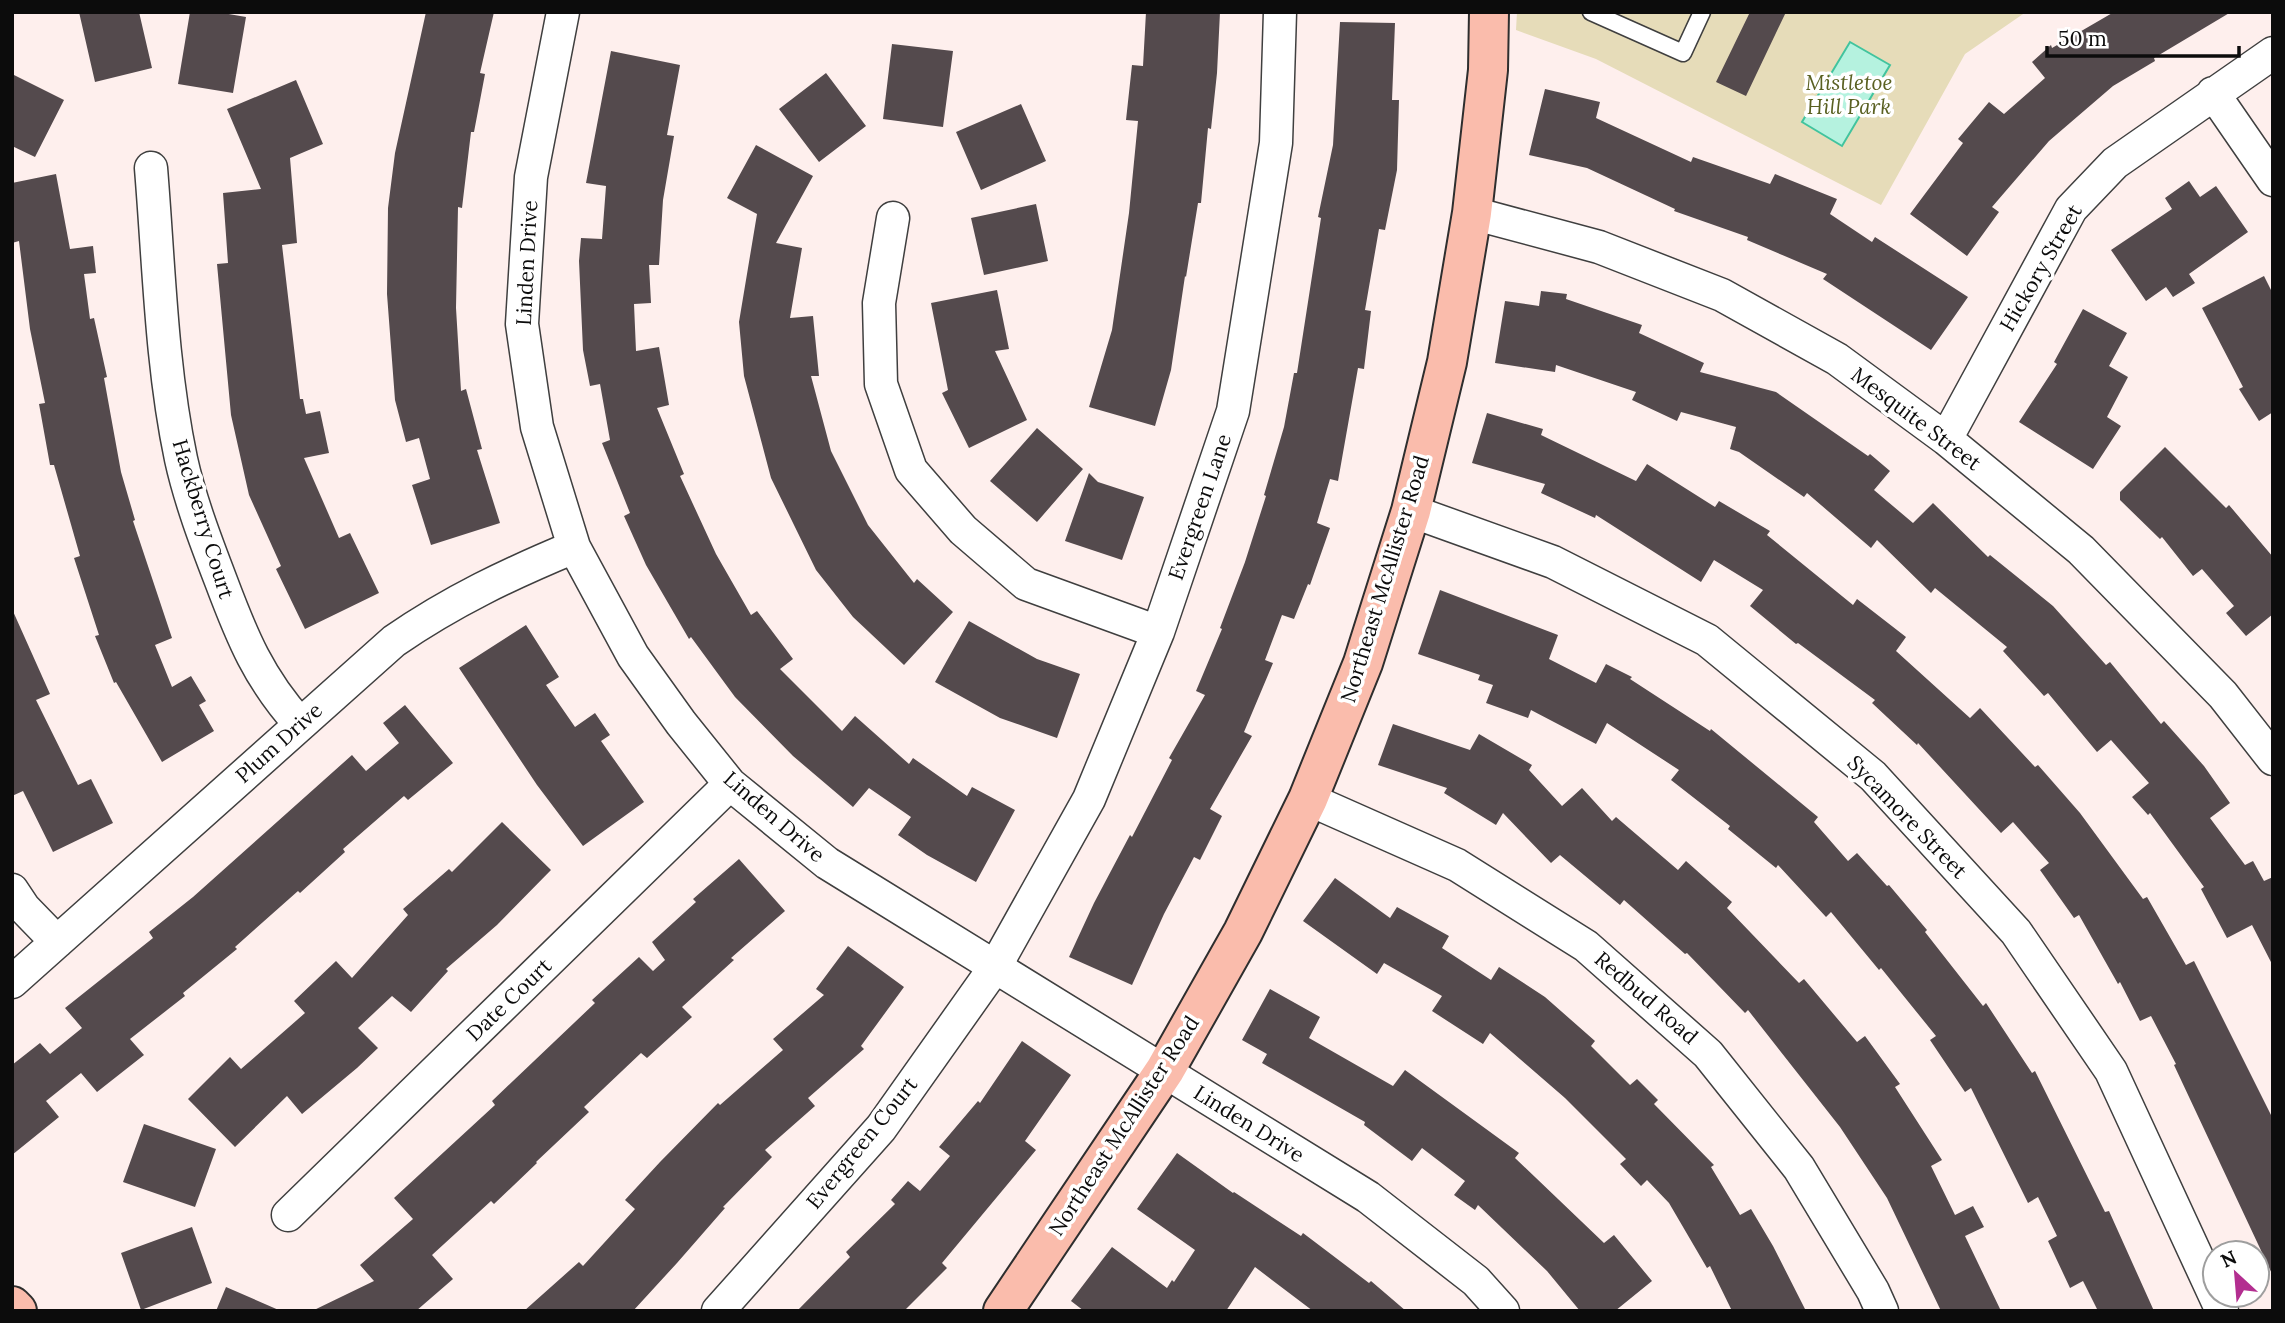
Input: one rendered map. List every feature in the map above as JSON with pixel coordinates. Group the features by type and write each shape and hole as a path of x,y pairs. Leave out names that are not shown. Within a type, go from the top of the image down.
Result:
{"street":[{"name":"Linden Drive","path":"563,12 531,177 522,324 537,427 574,547 633,656 681,723 730,784 827,863 1368,1197 1476,1281 1503,1311"},
{"name":"Evergreen Lane","path":"995,967 1089,799 1158,632 1233,411 1276,143 1280,12"},
{"name":"Northeast McAllister Road","path":"1003,1311 1164,1070 1243,932 1308,799 1363,663 1411,511 1447,362 1472,213 1488,70 1489,12"},
{"name":"Hickory Street","path":"1945,439 2071,209 2115,163 2273,53"},
{"path":"2213,93 2273,180"},
{"name":"Hackberry Court","path":"151,168 170,391 182,461 209,550 239,630 259,671 300,724"},
{"name":"Mesquite Street","path":"1472,213 1599,247 1722,295 1837,359 1945,439 2081,550 2223,695 2273,759"},
{"path":"893,218 879,303 881,384 911,470 963,530 1026,584 1158,632"},
{"name":"Sycamore Street","path":"1411,511 1553,562 1707,640 1873,776 2017,932 2111,1071 2222,1311"},
{"name":"Plum Drive","path":"12,982 394,641 436,612 505,576 574,547"},
{"name":"Date Court","path":"288,1215 730,784"},
{"name":"Redbud Road","path":"1308,799 1457,865 1587,946 1698,1045 1799,1168 1873,1290 1882,1311"},
{"path":"12,890 24,908 57,942"},
{"name":"Evergreen Court","path":"719,1311 881,1128 995,967"},
{"path":"12,1306 17,1311"}],"lane":[{"path":"1591,12 1683,53 1702,12"}],"green space":[{"name":"Mistletoe Hill Park","path":"1517,12 2026,12 1965,54 1881,205 1596,59 1516,30"}],"shaded area":[{"path":"1850,42 1890,65 1842,146 1802,122"}],"building":[{"path":"79,12 139,12 152,68 95,82"},
{"path":"190,12 217,12 246,17 233,93 178,84"},
{"path":"426,12 494,12 480,73 485,74 474,132 471,132 462,208 458,207 456,308 461,391 466,389 482,449 477,450 500,523 431,545 412,485 430,479 419,438 406,442 395,400 387,294 388,208 395,153"},
{"path":"1146,12 1220,12 1217,73 1211,129 1208,128 1201,203 1198,203 1171,370 1155,426 1089,407 1112,330 1129,213 1138,121 1126,120 1132,65 1143,66"},
{"path":"1750,12 1786,12 1746,96 1716,82"},
{"path":"2114,12 2231,12 2113,86 2049,141 1992,207 1999,212 1967,256 1910,214 1963,143 1958,139 1989,102 2004,114 2045,78 2032,62 2051,45 2052,48"},
{"path":"1340,22 1395,23 1392,100 1399,100 1397,170 1385,230 1379,229 1365,310 1371,311 1364,369 1358,368 1338,481 1330,479 1317,523 1330,528 1310,585 1308,584 1294,619 1282,615 1265,660 1273,663 1244,732 1252,736 1210,809 1222,816 1200,860 1194,857 1164,914 1132,985 1069,957 1094,903 1172,760 1169,758 1205,695 1196,691 1222,629 1220,628 1266,496 1264,495 1284,427 1294,373 1297,373 1321,218 1318,217 1333,145"},
{"path":"892,44 953,51 943,127 883,119"},
{"path":"611,51 680,65 667,135 674,136 663,200 659,265 649,265 651,303 634,304 636,351 659,347 669,405 657,408 684,474 680,476 716,554 751,615 757,611 793,659 780,669 842,731 855,716 909,764 913,758 967,796 972,787 1015,810 976,882 927,855 898,835 911,817 869,788 853,807 793,756 735,697 691,637 689,639 646,565 624,516 630,513 602,443 610,440 600,384 590,386 583,350 579,261 581,238 602,239 606,186 586,183"},
{"path":"826,73 866,126 819,162 779,109"},
{"path":"12,74 64,100 35,157 12,146"},
{"path":"296,80 323,144 290,158 297,243 282,245 300,399 303,399 306,414 320,411 329,453 304,458 339,538 350,533 379,593 305,629 276,569 281,566 249,495 231,415 217,264 228,263 223,193 261,189 227,109"},
{"path":"1545,89 1600,102 1596,118 1691,162 1693,157 1770,184 1775,174 1837,199 1830,214 1872,242 1875,237 1968,297 1931,350 1823,279 1827,274 1747,240 1748,237 1674,211 1675,209 1587,168 1529,155"},
{"path":"1021,104 1046,161 981,190 956,132"},
{"path":"756,145 813,176 776,243 802,248 790,318 813,316 819,376 811,376 831,451 868,525 914,583 917,579 953,612 904,665 853,617 816,570 771,478 744,376 739,322 757,214 727,198"},
{"path":"56,174 70,249 93,246 96,273 84,274 90,319 94,318 107,377 104,378 121,472 135,520 133,521 172,638 155,645 172,687 191,676 206,701 199,705 214,731 162,762 116,682 114,683 95,636 99,635 74,558 80,556 54,465 50,465 39,404 45,403 30,329 19,241 12,243 12,183"},
{"path":"2189,181 2200,197 2216,186 2248,232 2189,274 2195,283 2173,297 2166,287 2146,301 2111,250 2172,209 2165,198"},
{"path":"1036,204 1048,261 984,275 971,218"},
{"path":"2264,276 2273,294 2273,412 2259,421 2239,389 2243,387 2202,308"},
{"path":"997,290 1009,349 995,351 1027,420 969,448 942,393 948,390 931,303"},
{"path":"1541,291 1567,294 1566,299 1642,325 1639,333 1704,363 1700,372 1776,392 1868,456 1870,454 1890,471 1874,490 1913,523 1933,503 1988,557 1990,555 2053,606 2106,665 2110,662 2161,724 2164,721 2204,766 2230,803 2210,818 2245,865 2253,861 2264,881 2273,877 2273,966 2252,925 2227,938 2201,889 2204,887 2150,813 2148,815 2132,797 2149,783 2111,740 2097,752 2048,693 2044,696 2003,651 2007,647 1935,588 1931,593 1877,540 1871,548 1807,493 1804,497 1739,452 1730,449 1736,427 1681,412 1677,421 1632,400 1636,392 1556,365 1555,372 1495,363 1505,301 1539,306"},
{"path":"2083,309 2127,333 2109,366 2128,377 2107,417 2121,426 2093,469 2019,422 2057,364 2054,362"},
{"path":"1487,413 1543,429 1541,435 1636,481 1647,464 1715,507 1719,501 1770,531 1767,535 1853,605 1857,599 1906,637 1896,651 1970,718 1980,708 2035,767 2038,765 2080,813 2143,899 2147,897 2186,965 2194,961 2273,1119 2273,1276 2271,1239 2256,1239 2174,1065 2176,1064 2151,1016 2140,1021 2120,982 2118,984 2079,915 2074,918 2040,870 2049,863 2013,822 2001,833 1918,743 1917,745 1872,703 1875,700 1796,644 1750,606 1763,590 1714,560 1701,582 1596,515 1595,518 1541,493 1545,484 1472,463"},
{"path":"1037,428 1083,469 1037,522 990,481"},
{"path":"2165,447 2226,508 2229,505 2273,557 2273,614 2246,636 2226,613 2234,606 2202,569 2193,576 2162,537 2160,539 2120,500 2120,492"},
{"path":"1089,473 1098,482 1144,497 1122,560 1065,541"},
{"path":"1440,590 1558,635 1549,659 1596,683 1606,664 1632,677 1630,679 1710,731 1711,729 1818,817 1814,822 1848,861 1857,853 1887,886 1889,885 1927,930 1925,932 1983,1006 1986,1003 2032,1073 2035,1071 2105,1212 2109,1211 2154,1311 2098,1311 2083,1281 2070,1288 2048,1241 2057,1236 2038,1197 2028,1203 1971,1088 1965,1092 1930,1040 1936,1036 1831,912 1826,917 1778,865 1776,868 1728,829 1730,826 1671,780 1679,770 1607,723 1596,744 1531,710 1528,718 1486,703 1493,685 1478,680 1480,675 1418,654"},
{"path":"12,609 50,694 36,700 78,785 91,779 113,823 53,852 23,791 12,796"},
{"path":"969,621 1037,659 1080,674 1057,738 1000,718 935,682"},
{"path":"526,625 559,677 546,685 575,727 595,713 610,735 601,741 644,802 583,846 537,785 459,668"},
{"path":"405,705 453,763 408,800 404,796 343,849 345,852 300,893 298,891 235,947 237,949 183,993 185,996 130,1039 144,1055 97,1092 81,1073 46,1101 59,1117 12,1155 12,1065 40,1043 50,1054 82,1028 65,1008 153,938 149,932 193,897 352,755 366,771 399,743 383,723"},
{"path":"1393,724 1470,750 1479,734 1532,765 1529,770 1562,806 1582,788 1612,821 1616,817 1678,870 1686,861 1732,902 1727,908 1799,983 1804,979 1857,1042 1865,1036 1900,1084 1895,1087 1942,1160 1931,1166 1955,1215 1973,1206 1984,1227 1965,1236 2001,1311 1941,1311 1887,1198 1840,1127 1748,1010 1745,1013 1687,953 1624,900 1620,905 1560,855 1551,863 1503,813 1496,825 1444,793 1447,788 1378,765"},
{"path":"502,822 551,870 497,925 446,969 448,971 411,1012 392,996 358,1028 378,1048 357,1068 302,1114 287,1096 235,1147 188,1099 230,1057 241,1069 305,1013 294,1001 336,961 352,978 408,915 403,909 449,869 452,872"},
{"path":"739,859 785,911 731,958 734,960 682,1007 692,1017 647,1058 641,1053 584,1107 589,1112 537,1163 494,1204 491,1201 432,1255 453,1279 416,1311 312,1311 374,1281 360,1265 413,1219 394,1198 495,1105 492,1101 595,1003 592,1000 639,957 653,971 665,960 652,942 696,902 693,899"},
{"path":"1335,878 1390,918 1397,907 1449,936 1442,948 1491,980 1499,967 1545,997 1595,1041 1591,1046 1630,1085 1637,1079 1658,1100 1654,1104 1714,1165 1711,1167 1740,1215 1751,1209 1806,1311 1732,1311 1710,1266 1707,1268 1669,1203 1647,1180 1641,1186 1620,1164 1626,1159 1565,1098 1490,1033 1483,1044 1432,1011 1442,996 1384,963 1377,974 1303,921"},
{"path":"848,946 904,987 861,1046 864,1049 808,1098 815,1106 765,1150 772,1157 723,1207 725,1208 633,1311 524,1311 579,1262 583,1266 635,1209 625,1200 660,1162 718,1103 720,1105 783,1050 773,1039 824,995 816,989"},
{"path":"1270,989 1320,1017 1309,1038 1393,1086 1405,1070 1519,1153 1515,1158 1604,1243 1614,1235 1652,1281 1615,1311 1580,1311 1547,1271 1478,1205 1475,1210 1454,1195 1465,1181 1422,1148 1412,1161 1364,1125 1365,1122 1262,1063 1267,1054 1242,1040"},
{"path":"1022,1041 1071,1075 1025,1141 1036,1150 942,1263 947,1268 904,1311 797,1311 850,1257 846,1252 895,1204 891,1200 908,1181 920,1191 950,1156 939,1147 978,1101 980,1103"},
{"path":"144,1124 216,1149 195,1207 123,1182"},
{"path":"1177,1153 1233,1193 1301,1236 1303,1233 1369,1283 1371,1281 1406,1311 1313,1311 1255,1267 1226,1311 1084,1311 1071,1301 1112,1247 1167,1288 1195,1250 1137,1209"},
{"path":"192,1227 212,1283 141,1310 121,1253"},
{"path":"226,1287 281,1311 216,1311"}]}
